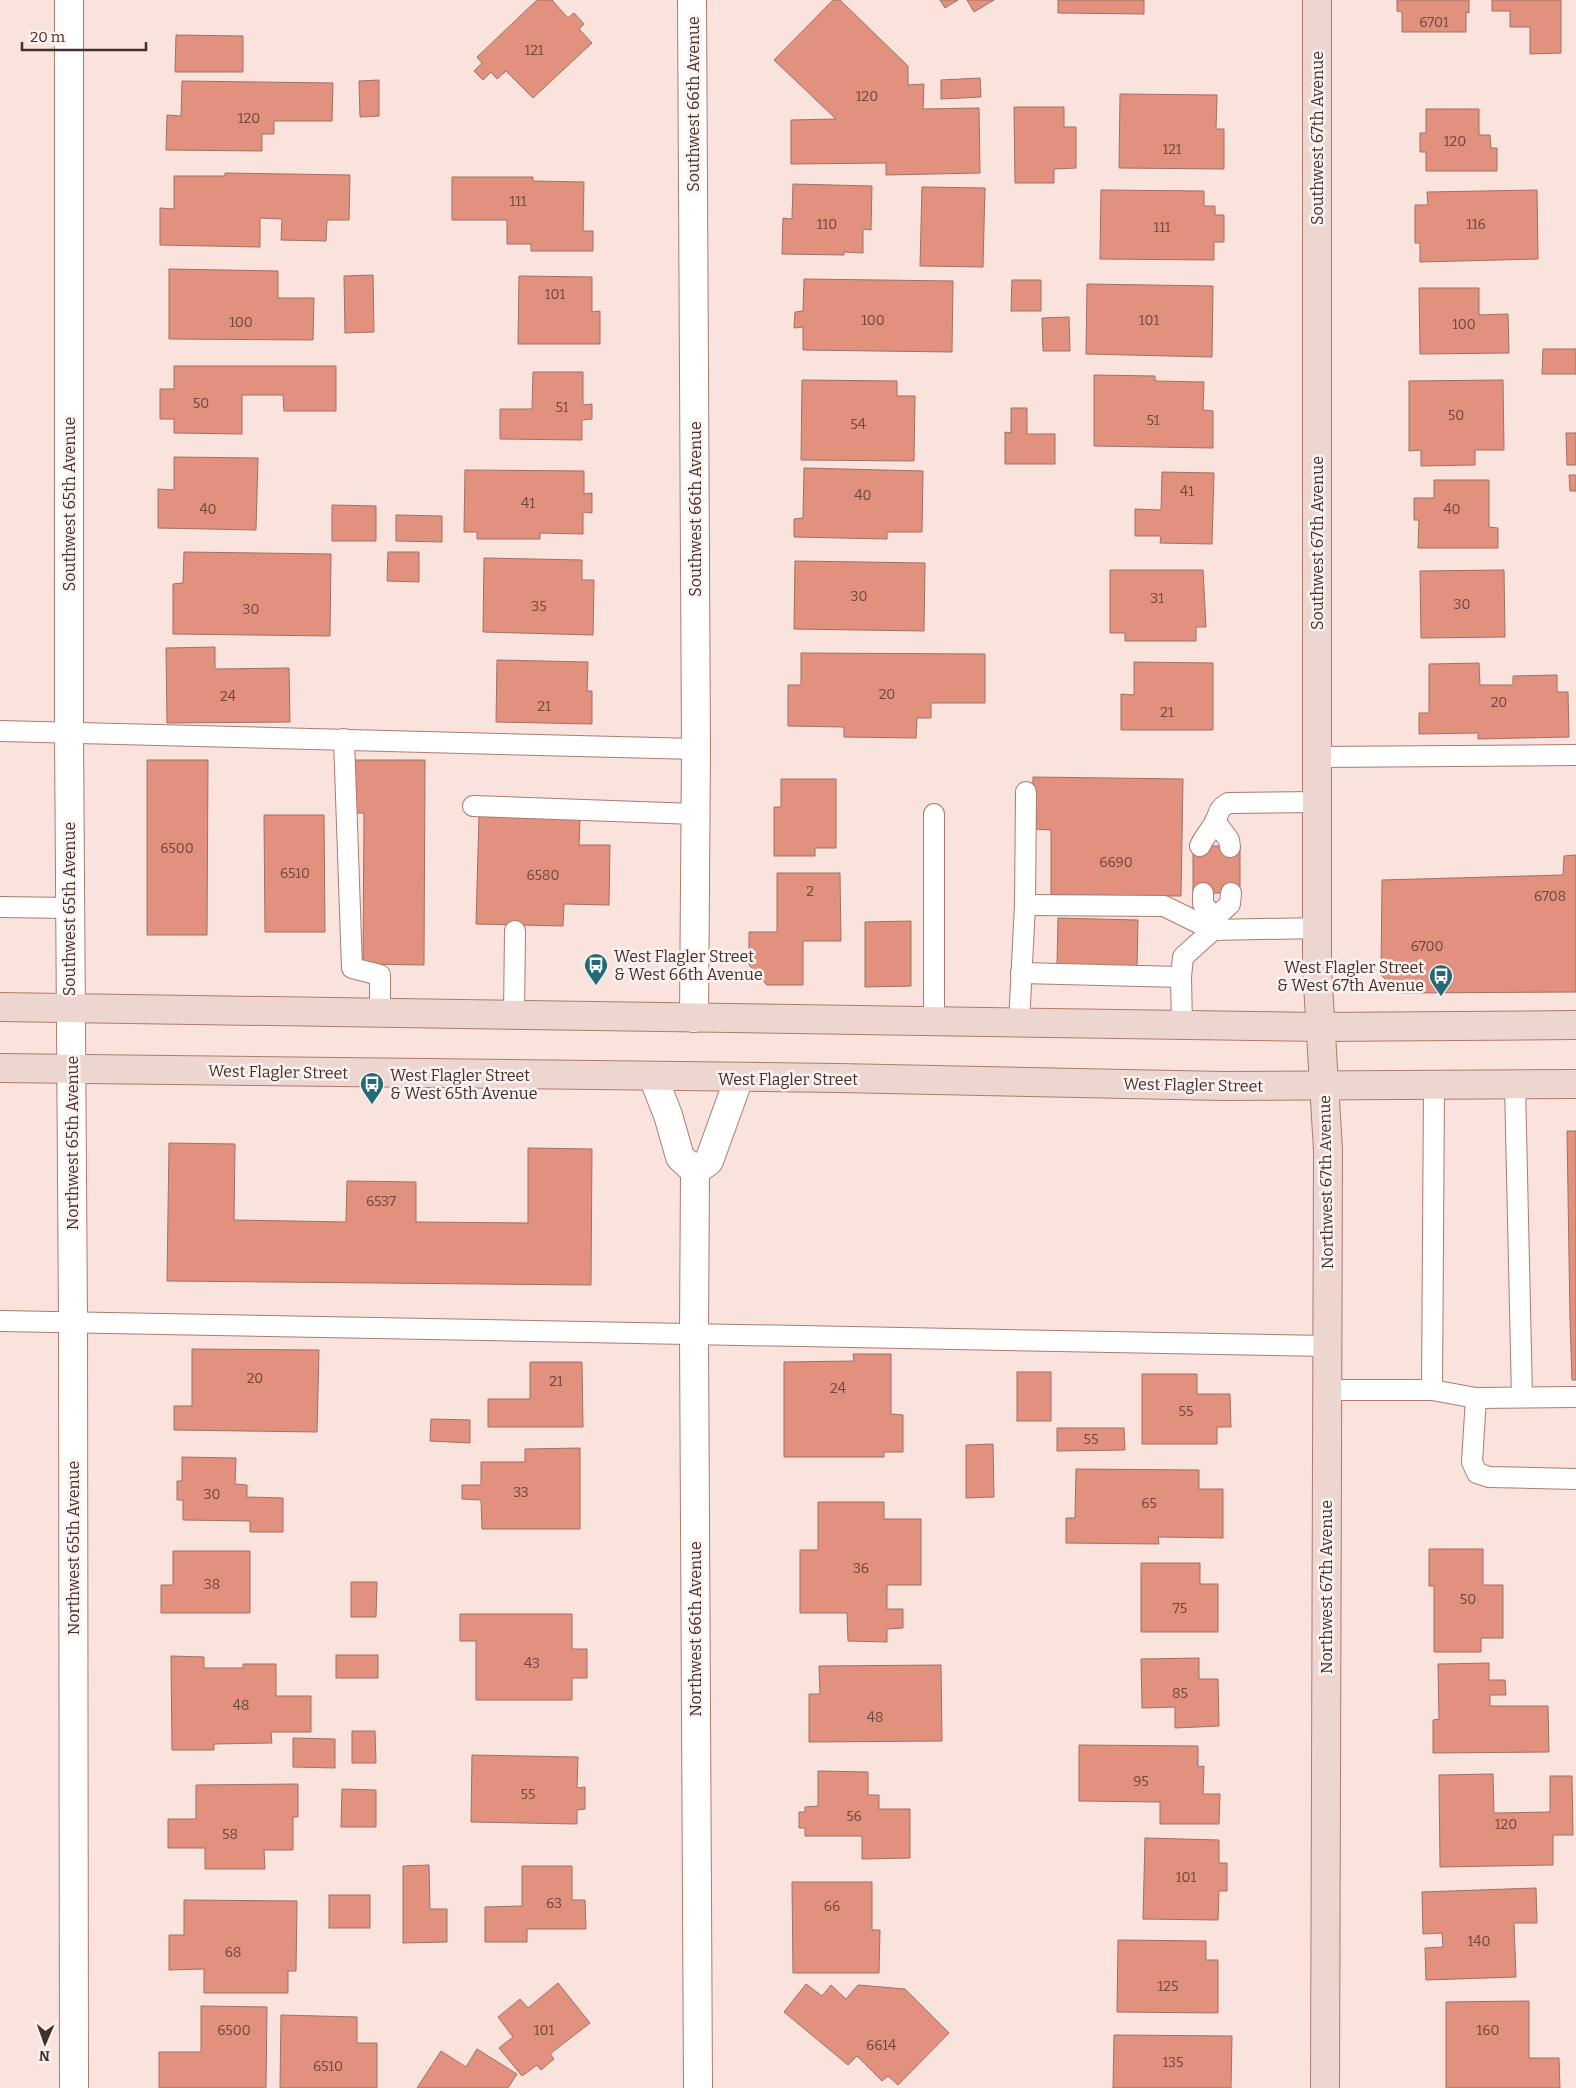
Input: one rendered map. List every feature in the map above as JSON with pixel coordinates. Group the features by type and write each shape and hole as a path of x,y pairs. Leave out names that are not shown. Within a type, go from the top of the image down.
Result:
{"main road":[{"name":"Southwest 67th Avenue","path":"1317,0 1317,968 1324,1085"},
{"path":"0,1007 1320,1027 1576,1024"},
{"name":"West Flagler Street","path":"0,1068 1224,1086 1576,1084"},
{"name":"Northwest 67th Avenue","path":"1324,1085 1328,1150 1325,2088"}],"street":[{"name":"Southwest 65th Avenue","path":"70,0 70,1008"},
{"name":"Southwest 66th Avenue","path":"692,0 696,748 694,1018"},
{"name":"Northwest 65th Avenue","path":"70,1008 73,1322 74,2088"},
{"path":"652,1077 668,1115 680,1157 695,1171 709,1161 739,1078"},
{"name":"Northwest 66th Avenue","path":"695,1171 694,1334 698,2088"}],"lane":[{"path":"0,731 696,748"},
{"path":"344,739 352,968 380,975 380,1013"},
{"path":"1317,757 1576,755"},
{"path":"1019,1023 1020,973 1025,905 1026,792"},
{"path":"1200,846 1205,835 1215,822 1219,809 1228,803 1317,802"},
{"path":"473,806 695,814"},
{"path":"934,814 934,1021"},
{"path":"1215,822 1229,840 1230,847"},
{"path":"1203,893 1203,904 1214,924"},
{"path":"1182,1025 1180,977 1183,957 1230,904 1231,893"},
{"path":"1025,905 1164,906 1214,924 1317,928"},
{"path":"0,907 69,908"},
{"path":"514,1016 515,931"},
{"path":"1020,973 1180,977"},
{"path":"1515,1085 1522,1397"},
{"path":"1432,1390 1434,1086"},
{"path":"0,1321 1327,1346"},
{"path":"1327,1390 1432,1390 1476,1398 1576,1397"},
{"path":"1476,1398 1472,1462 1477,1473 1489,1478 1576,1479"}],"building":[{"path":"537,0 552,0 568,18 574,13 584,24 579,29 592,43 533,98 506,71 497,79 491,72 483,80 474,71 482,63 477,57"},
{"path":"833,0 840,0 908,66 908,85 924,84 923,109 979,108 980,173 886,175 886,163 791,164 791,120 836,119 774,60"},
{"path":"940,0 958,0 945,8"},
{"path":"967,0 994,0 974,12"},
{"path":"1058,0 1144,0 1144,14 1058,13"},
{"path":"1397,0 1469,0 1469,13 1466,12 1466,32 1402,32 1402,12 1397,11"},
{"path":"1492,0 1561,0 1561,53 1530,54 1530,27 1510,27 1510,11 1492,11"},
{"path":"176,35 243,36 243,72 175,72"},
{"path":"980,78 981,97 941,99 941,80"},
{"path":"379,80 379,116 360,117 359,81"},
{"path":"182,81 333,83 332,121 274,121 274,134 262,134 262,151 166,150 167,115 181,116"},
{"path":"1120,94 1217,95 1216,129 1224,129 1224,169 1119,168"},
{"path":"1014,107 1064,107 1064,127 1076,127 1076,168 1054,169 1054,183 1015,183"},
{"path":"1426,109 1479,109 1479,135 1490,135 1491,148 1497,148 1497,171 1426,171 1426,152 1420,152 1420,133 1426,133"},
{"path":"225,173 350,175 349,220 327,220 326,241 281,240 282,219 260,218 260,247 160,245 160,208 174,209 174,176 225,176"},
{"path":"452,177 533,177 533,181 584,182 583,231 593,231 593,251 531,251 531,244 507,244 507,220 452,220"},
{"path":"793,184 872,186 871,230 863,229 863,253 844,252 844,255 782,254 783,218 792,219"},
{"path":"922,187 985,188 983,267 920,266"},
{"path":"1101,190 1204,191 1204,206 1215,206 1215,215 1224,215 1224,242 1214,242 1214,260 1100,259"},
{"path":"1537,190 1538,259 1420,262 1420,243 1415,243 1415,205 1428,205 1427,192"},
{"path":"169,269 278,271 278,298 314,298 313,340 169,339"},
{"path":"373,275 374,332 345,333 344,276"},
{"path":"519,276 592,277 592,312 600,311 600,344 518,344"},
{"path":"804,279 953,281 952,352 803,350 803,327 794,328 795,312 803,311"},
{"path":"1012,280 1041,280 1041,311 1011,311"},
{"path":"1087,284 1213,286 1212,357 1086,354"},
{"path":"1419,288 1479,288 1479,315 1508,314 1509,353 1420,354"},
{"path":"1069,317 1070,351 1043,351 1042,318"},
{"path":"1543,349 1576,349 1576,374 1542,374"},
{"path":"174,366 336,366 336,411 284,411 283,395 242,395 242,434 174,433 174,419 160,419 160,389 174,389"},
{"path":"533,372 583,372 583,405 592,404 592,419 582,420 582,440 500,439 500,409 532,409"},
{"path":"1094,375 1155,376 1155,381 1204,382 1203,410 1213,411 1213,448 1094,446"},
{"path":"802,380 897,381 897,396 915,396 914,461 801,460"},
{"path":"1503,380 1504,450 1475,450 1475,465 1421,466 1421,450 1409,451 1409,381"},
{"path":"1011,408 1027,408 1027,434 1055,434 1055,464 1005,464 1005,432 1011,433"},
{"path":"1566,433 1576,433 1576,465 1567,465"},
{"path":"174,457 258,458 256,530 158,528 158,489 174,490"},
{"path":"804,468 923,471 922,532 887,532 887,539 794,537 794,519 803,518"},
{"path":"465,470 584,471 584,494 592,493 592,513 583,512 583,534 540,533 540,539 477,539 477,532 464,532"},
{"path":"1162,472 1214,473 1212,544 1160,543 1161,536 1135,536 1135,509 1161,510"},
{"path":"1569,475 1576,475 1576,491 1570,491"},
{"path":"1434,480 1489,480 1489,527 1498,528 1498,548 1418,548 1419,520 1414,520 1414,498 1434,498"},
{"path":"332,505 376,506 376,541 332,541"},
{"path":"396,515 442,516 442,542 396,541"},
{"path":"184,552 331,554 330,636 173,634 173,584 183,583"},
{"path":"388,552 419,552 419,582 387,581"},
{"path":"484,558 582,560 582,580 594,580 593,635 483,632"},
{"path":"795,561 925,563 924,631 794,629"},
{"path":"1110,570 1203,570 1206,627 1196,627 1196,641 1125,641 1125,633 1110,633"},
{"path":"1504,570 1505,637 1421,638 1420,571"},
{"path":"215,647 215,669 289,668 290,722 167,723 166,648"},
{"path":"801,653 985,654 985,703 931,703 931,718 917,718 916,738 844,737 844,727 788,726 788,685 801,685"},
{"path":"497,660 588,662 587,691 592,691 592,724 496,722"},
{"path":"1134,662 1213,663 1213,730 1121,730 1121,694 1134,695"},
{"path":"1479,663 1480,685 1513,685 1513,676 1557,675 1557,692 1568,692 1569,737 1478,739 1478,733 1419,734 1419,713 1429,713 1429,664"},
{"path":"147,760 208,760 207,935 147,935"},
{"path":"350,760 425,760 424,965 363,964 364,813 350,813"},
{"path":"1033,777 1183,779 1181,896 1051,895 1051,830 1032,829"},
{"path":"781,779 836,779 836,848 815,848 815,856 774,856 774,807 781,807"},
{"path":"264,815 324,815 325,932 265,932"},
{"path":"479,816 580,818 579,845 610,845 609,905 564,904 563,926 476,924"},
{"path":"1193,846 1240,846 1240,893 1193,893"},
{"path":"1576,855 1576,992 1400,993 1381,975 1382,880 1563,875 1564,856"},
{"path":"777,873 840,873 841,941 803,941 803,985 767,985 749,965 749,932 777,932"},
{"path":"1058,918 1138,920 1137,967 1057,965"},
{"path":"911,921 911,986 865,987 865,922"},
{"path":"1567,1131 1576,1131 1576,1380 1572,1380"},
{"path":"169,1143 235,1144 234,1220 346,1222 347,1181 416,1182 416,1222 528,1223 528,1148 592,1149 591,1285 167,1281"},
{"path":"192,1349 319,1350 317,1432 174,1430 174,1406 192,1406"},
{"path":"853,1354 891,1354 891,1414 903,1415 903,1452 884,1452 884,1457 784,1457 784,1362 854,1361"},
{"path":"530,1362 582,1362 583,1427 488,1427 488,1399 530,1399"},
{"path":"1017,1372 1051,1372 1051,1421 1017,1421"},
{"path":"1142,1374 1197,1374 1197,1394 1230,1394 1231,1427 1217,1427 1217,1444 1142,1444"},
{"path":"431,1419 470,1420 470,1443 430,1441"},
{"path":"1057,1428 1124,1428 1125,1450 1057,1451"},
{"path":"993,1444 994,1497 966,1498 966,1445"},
{"path":"580,1448 580,1529 482,1529 481,1500 462,1499 462,1485 481,1485 481,1462 525,1462 525,1449"},
{"path":"182,1457 236,1458 235,1484 247,1485 247,1497 283,1498 283,1532 250,1532 250,1521 183,1520 183,1500 177,1500 177,1481 182,1481"},
{"path":"1076,1469 1199,1470 1199,1489 1223,1489 1223,1538 1158,1537 1159,1544 1066,1543 1066,1518 1075,1518"},
{"path":"818,1502 884,1502 884,1519 921,1519 921,1585 887,1585 887,1609 903,1609 903,1628 887,1629 887,1642 848,1641 847,1613 800,1613 800,1550 818,1550"},
{"path":"1429,1549 1483,1549 1483,1585 1503,1585 1503,1638 1481,1638 1481,1652 1434,1652 1434,1586 1429,1586"},
{"path":"173,1551 250,1551 250,1613 161,1613 161,1585 173,1585"},
{"path":"1141,1563 1200,1563 1200,1584 1218,1584 1218,1632 1141,1632"},
{"path":"351,1582 377,1582 376,1617 351,1617"},
{"path":"460,1614 572,1614 572,1649 587,1649 587,1678 572,1678 572,1700 476,1700 476,1641 460,1641"},
{"path":"336,1655 378,1655 378,1678 336,1678"},
{"path":"171,1656 204,1657 204,1668 243,1668 243,1664 276,1664 276,1696 311,1696 311,1732 271,1732 272,1743 214,1744 214,1750 172,1750"},
{"path":"1199,1658 1199,1679 1218,1679 1219,1726 1175,1728 1175,1707 1142,1708 1141,1659"},
{"path":"1489,1663 1489,1680 1505,1680 1506,1695 1490,1695 1490,1706 1548,1706 1549,1752 1433,1753 1433,1720 1439,1719 1438,1664"},
{"path":"941,1665 942,1741 809,1742 809,1694 820,1694 819,1666"},
{"path":"352,1731 375,1731 376,1763 352,1763"},
{"path":"293,1738 335,1739 335,1768 293,1767"},
{"path":"1079,1745 1198,1746 1198,1767 1204,1766 1203,1794 1220,1794 1219,1824 1160,1824 1160,1802 1079,1801"},
{"path":"472,1755 578,1757 577,1788 585,1787 585,1809 577,1810 577,1824 471,1822"},
{"path":"818,1771 868,1772 868,1795 879,1795 879,1809 910,1809 910,1858 862,1859 862,1836 805,1836 805,1828 799,1828 799,1812 805,1812 805,1807 818,1806"},
{"path":"1493,1774 1494,1813 1550,1812 1550,1776 1572,1776 1573,1835 1553,1835 1553,1865 1440,1867 1439,1775"},
{"path":"298,1784 298,1817 293,1817 293,1850 264,1850 265,1869 205,1869 205,1848 168,1848 168,1819 196,1819 196,1785"},
{"path":"342,1789 376,1790 376,1827 341,1827"},
{"path":"1145,1838 1219,1840 1219,1863 1227,1863 1227,1891 1219,1891 1218,1920 1143,1919"},
{"path":"429,1865 430,1909 447,1909 447,1942 403,1943 403,1866"},
{"path":"522,1866 572,1866 572,1900 585,1900 586,1929 527,1929 527,1942 485,1942 485,1907 522,1906"},
{"path":"792,1882 872,1882 872,1930 880,1930 879,1973 793,1973"},
{"path":"1536,1888 1537,1923 1514,1923 1516,1977 1426,1980 1425,1948 1443,1947 1442,1933 1423,1934 1422,1892"},
{"path":"329,1895 370,1895 370,1928 329,1928"},
{"path":"184,1900 297,1901 296,1971 288,1971 288,1993 204,1993 204,1969 169,1970 169,1935 184,1935"},
{"path":"1118,1940 1206,1941 1206,1960 1218,1960 1218,2013 1117,2012"},
{"path":"558,1983 590,2023 550,2054 554,2059 541,2070 537,2065 522,2076 499,2048 513,2037 498,2017 520,1999 528,2008"},
{"path":"806,1984 822,1996 831,1985 846,1999 858,1985 905,1989 949,2033 898,2085 888,2076 882,2081 857,2056 848,2065 784,2012"},
{"path":"1529,2001 1529,2058 1559,2058 1560,2088 1446,2088 1446,2002"},
{"path":"201,2006 267,2007 266,2088 159,2088 159,2052 201,2052"},
{"path":"281,2015 357,2017 357,2043 377,2043 377,2088 280,2088"},
{"path":"1114,2035 1232,2036 1231,2088 1113,2088"},
{"path":"477,2049 517,2074 508,2088 417,2088 441,2051 466,2067"}],"place":[{"name":"West Flagler Street & West 66th Avenue","path":"596,986"},
{"name":"West Flagler Street & West 67th Avenue","path":"1441,997"},
{"name":"West Flagler Street & West 65th Avenue","path":"372,1105"}]}
